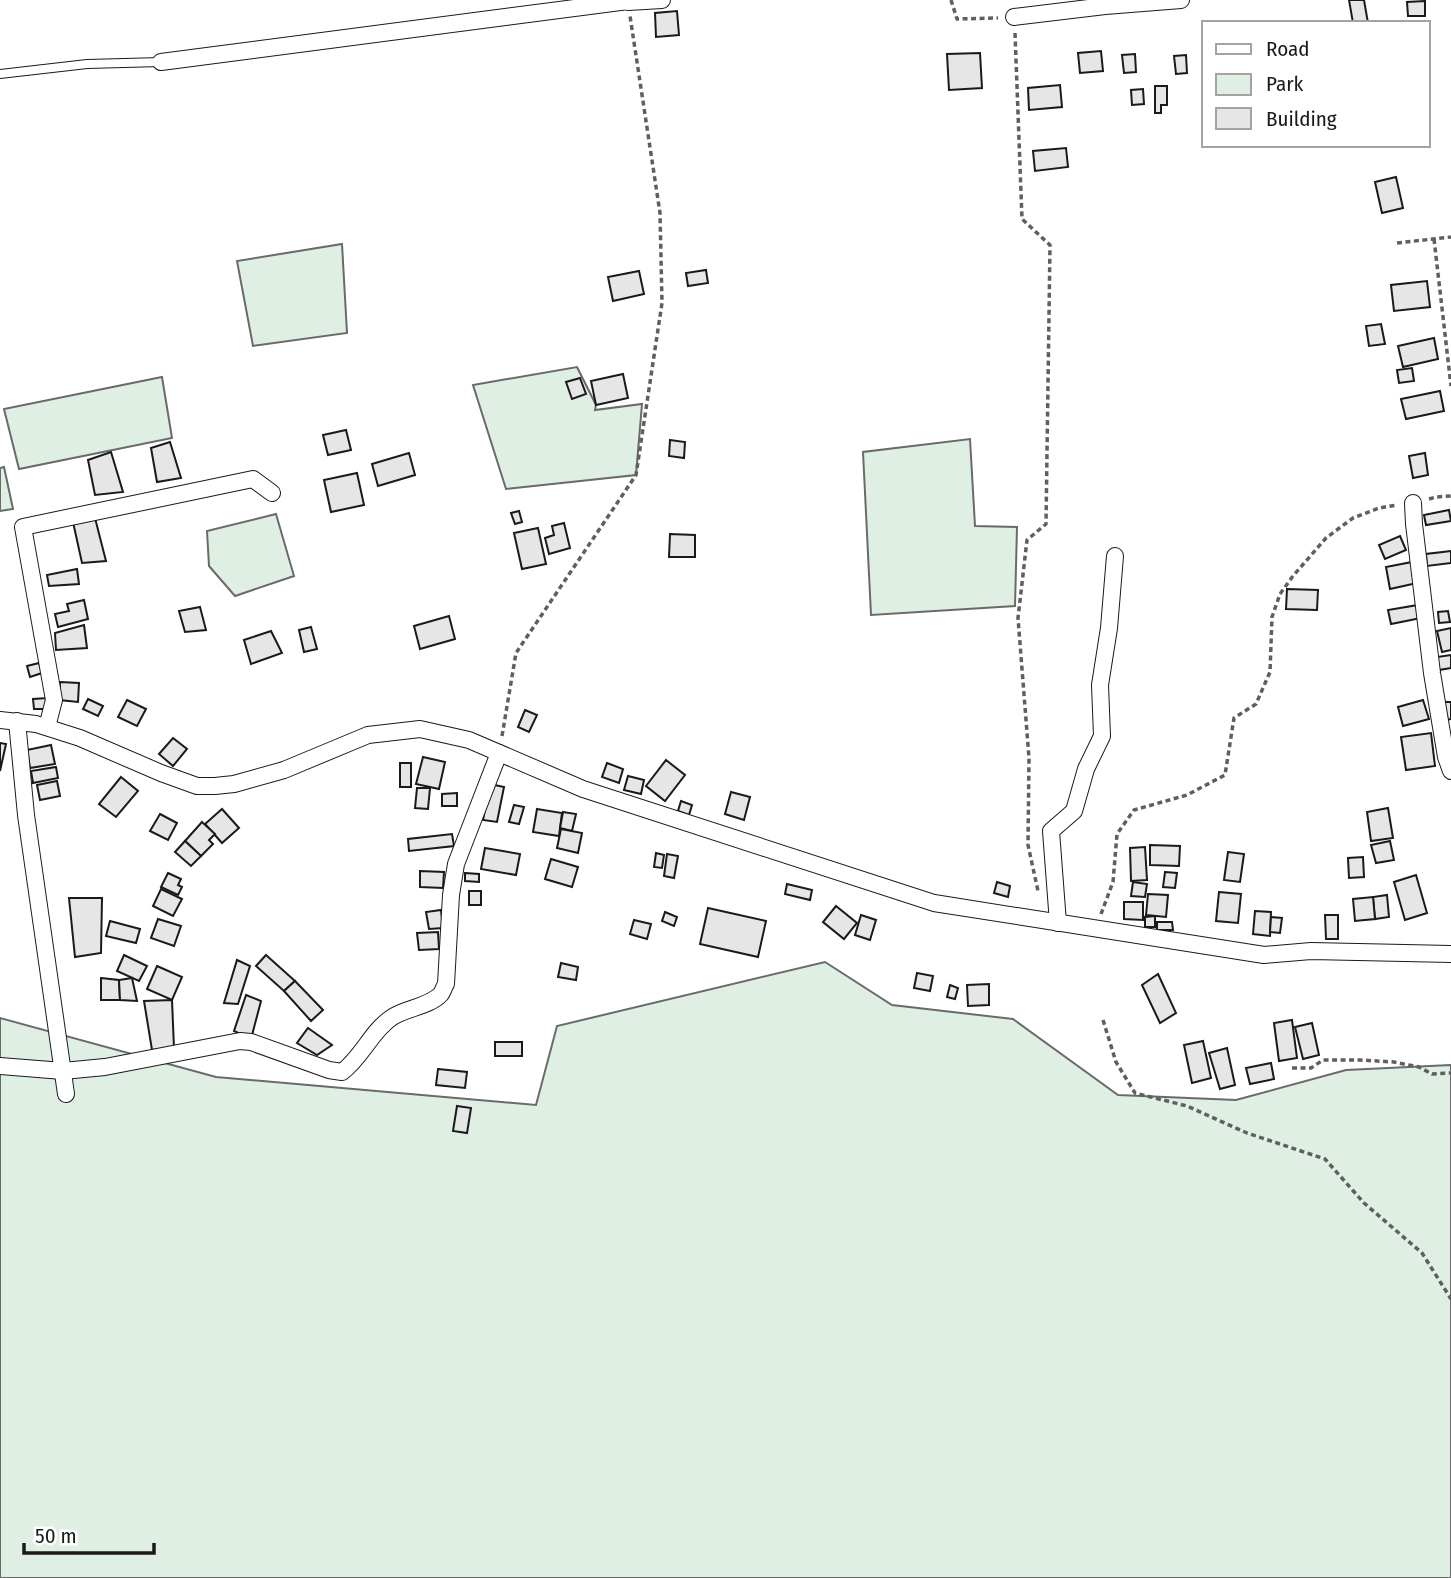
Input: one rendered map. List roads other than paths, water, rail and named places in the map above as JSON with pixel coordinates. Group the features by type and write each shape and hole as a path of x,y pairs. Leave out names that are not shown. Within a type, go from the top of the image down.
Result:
{"street":[{"path":"162,62 614,2 662,0"},
{"path":"1014,17 1181,0"},
{"path":"47,727 54,700 23,527 253,479 272,493"},
{"path":"1413,503 1432,673 1446,757 1451,771"},
{"path":"1051,922 1051,831 1074,811 1086,769 1101,736 1100,685 1109,628 1115,556"},
{"path":"66,1094 26,815 8,720 47,727 80,738 197,786 234,783 284,770 368,735 420,729 469,740 583,789 934,903 1264,955 1311,951 1451,954"},
{"path":"0,1066 63,1071 105,1067 240,1041 251,1042 329,1070 342,1072 392,1017 432,1000 441,993 446,984 451,895 456,864 499,753"}],"lane":[{"path":"0,74 87,64 162,62"}]}
